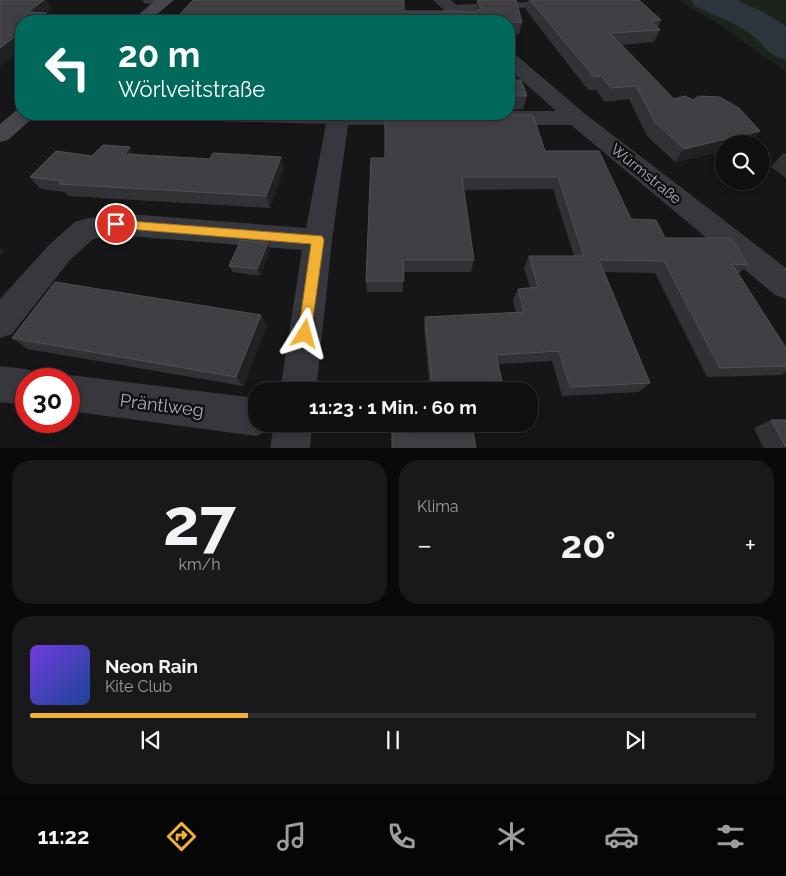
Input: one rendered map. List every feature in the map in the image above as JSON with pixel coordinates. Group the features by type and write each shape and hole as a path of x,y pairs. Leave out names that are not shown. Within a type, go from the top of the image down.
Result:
{"main road":[{"path":"147,15 166,0"},
{"path":"0,135 19,120"}],"street":[{"path":"150,0 166,0"},
{"path":"446,4 459,15"},
{"name":"Würmstraße","path":"515,64 576,118 786,286"},
{"path":"515,118 576,118"},
{"path":"299,382 318,240 338,120"},
{"path":"0,323 59,253 85,230 116,224 318,240"},
{"path":"0,384 15,386"},
{"name":"Präntlweg","path":"80,394 248,416"},
{"path":"290,448 292,432"}],"lane":[{"path":"446,4 564,4"}],"shaded area":[{"path":"678,0 786,0 786,72 723,27"}],"building":[{"path":"0,0 44,0 28,12 46,13 43,15 15,15 15,37 0,48"},
{"path":"193,0 404,0 404,11 476,11 481,9 477,0 516,0 522,22 515,23 515,15 179,15"},
{"path":"530,0 639,0 661,20 651,21 660,30 610,33 674,99 685,96 693,100 699,96 720,97 739,108 760,131 743,135 715,135 715,142 684,149 655,122 636,86 611,88 601,76 594,77"},
{"path":"515,80 521,80 527,96 515,96"},
{"path":"515,115 533,115 545,151 599,151 631,219 656,220 665,238 729,238 734,242 748,265 732,264 786,348 786,366 720,368 664,261 599,260 650,383 570,387 559,351 496,355 502,381 432,382 425,317 524,312 518,289 538,287 529,256 584,256 558,177 462,177 474,260 403,260 404,281 366,281 371,158 385,158 385,120 515,120"},
{"path":"103,145 130,147 125,154 210,159 213,153 281,157 266,196 59,184 62,181 30,177 56,151 92,156"},
{"path":"241,240 268,243 257,269 229,266"},
{"path":"55,282 261,315 236,377 12,338"},
{"path":"771,420 786,420 786,447"},
{"path":"473,432 476,448 392,448 392,433"}],"waterway":[{"path":"708,0 761,25 779,39 786,48"}],"route":[{"path":"116,224 318,240 305,334"}]}
